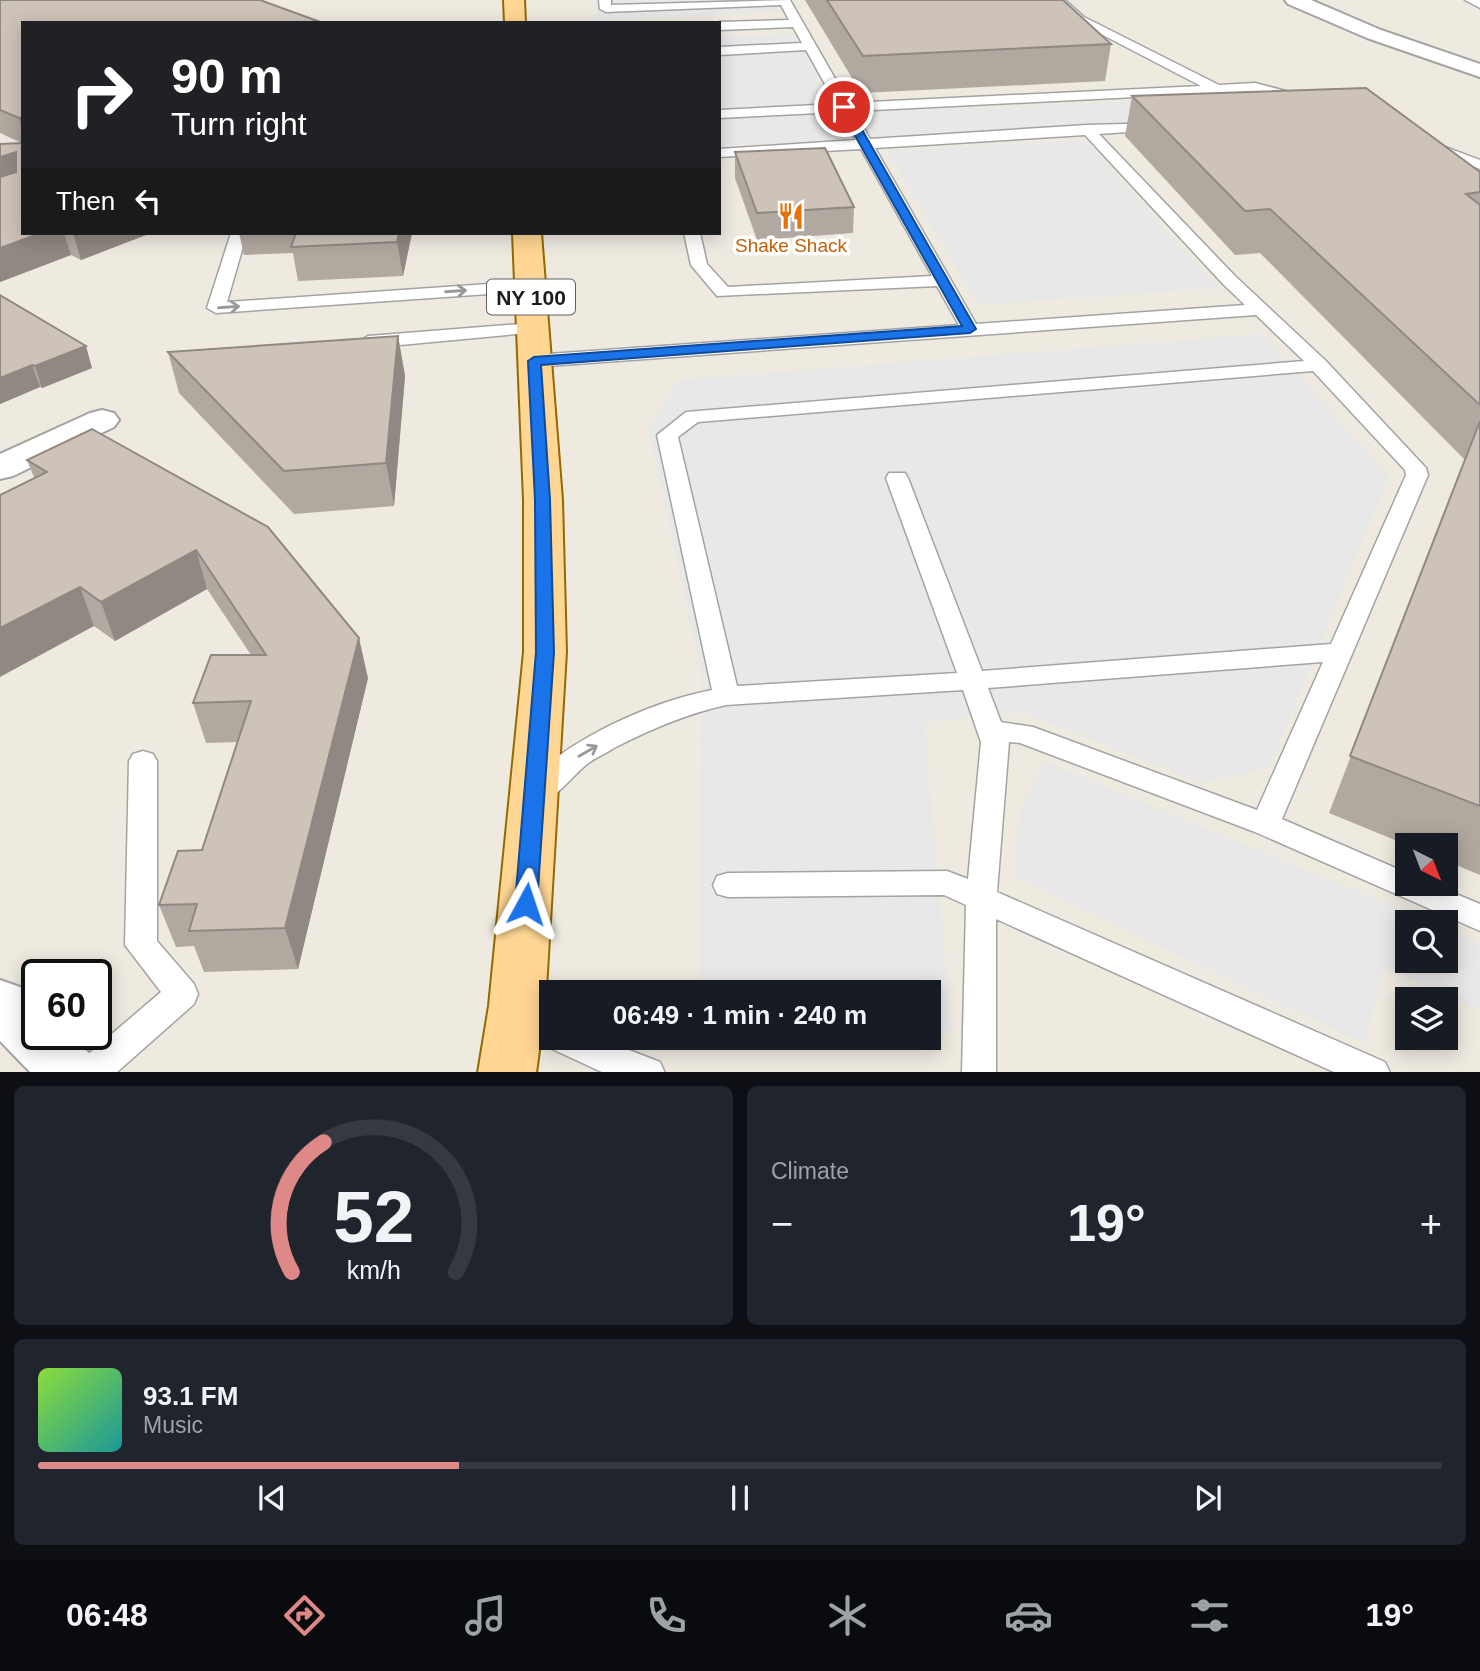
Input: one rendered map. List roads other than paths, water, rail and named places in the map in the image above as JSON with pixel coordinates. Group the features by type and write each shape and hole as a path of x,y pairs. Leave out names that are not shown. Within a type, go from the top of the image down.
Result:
{"main road":[{"path":"514,0 515,21"},
{"name":"NY 100","path":"507,1072 534,1018 536,795 545,652 542,500 527,235"}],"street":[{"path":"1295,0 1374,34 1480,71"},
{"path":"0,468 103,420"},
{"path":"0,1004 69,1072"}],"lane":[{"path":"605,0 606,9 784,1 970,329"},
{"path":"1058,0 1080,19 1217,89"},
{"path":"1471,0 1480,5"},
{"path":"721,26 796,23"},
{"path":"721,51 810,46"},
{"path":"721,114 1255,88 1319,104"},
{"path":"721,153 1168,125"},
{"path":"1087,129 1229,280 1319,365 1415,468 1417,475 1265,824"},
{"path":"1423,143 1480,165"},
{"path":"238,235 216,308 530,286"},
{"path":"692,235 699,265 723,292 942,281"},
{"path":"351,344 533,345 970,329 1260,309"},
{"path":"726,696 667,435 693,416 1319,365"},
{"path":"897,478 970,681 995,742 981,899 979,1072"},
{"path":"536,795 578,756 632,727 682,705 726,696 970,681 1340,652"},
{"path":"990,732 1023,734 1265,824 1480,918"},
{"path":"92,1072 182,994 141,945 142,761"},
{"path":"728,885 947,883 1371,1072"},
{"path":"589,1050 645,1072"}],"place":[{"name":"Shake Shack","path":"791,216"}]}
